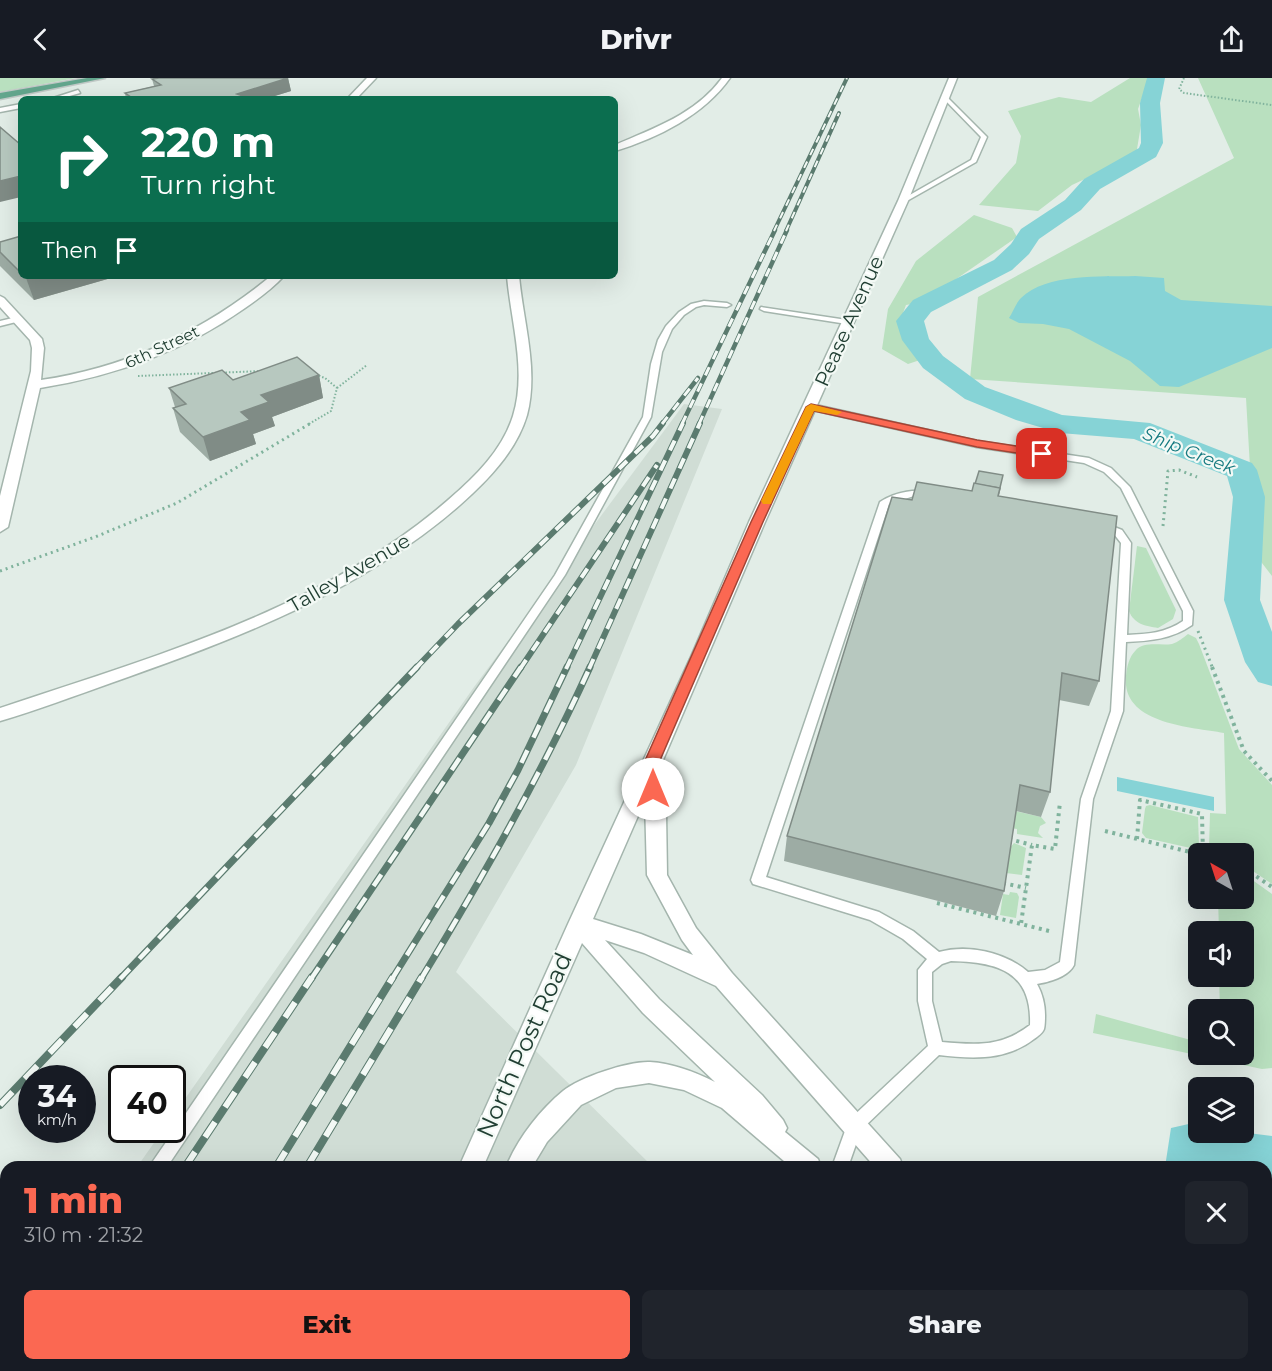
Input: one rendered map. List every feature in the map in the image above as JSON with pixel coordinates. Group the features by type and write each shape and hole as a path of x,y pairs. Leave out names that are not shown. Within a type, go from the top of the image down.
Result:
{"main road":[{"path":"0,96 19,96 101,78"}],"street":[{"path":"354,96 372,78"},
{"path":"618,147 696,110 720,88 726,78"},
{"name":"Pease Avenue","path":"578,924 903,201 953,78"},
{"name":"6th Street","path":"32,385 95,375 172,345 249,300 274,279"},
{"name":"Talley Avenue","path":"0,715 241,630 309,601 412,538 448,509 482,476 507,445 521,412 525,381 513,279"},
{"path":"0,300 36,339 38,348 37,371 0,527"},
{"path":"651,765 656,812 657,874 689,934 724,980 886,1161"},
{"path":"578,924 605,930 671,954 724,980"},
{"path":"578,924 651,1006 754,1103 803,1161"},
{"name":"North Post Road","path":"474,1161 578,924"},
{"path":"522,1161 538,1134 573,1097 613,1078 649,1072 687,1080 730,1100 801,1161"}],"lane":[{"path":"64,96 78,92"},
{"path":"903,201 974,162 984,137 945,97"},
{"path":"0,110 18,107"},
{"path":"161,1161 560,575 647,417 652,399 655,359 661,338 677,318 694,305 704,303 727,305"},
{"path":"764,309 847,322"},
{"path":"0,324 17,319"},
{"path":"811,407 977,444 1086,460 1103,466 1125,487 1188,611 1188,622 1177,631 1158,636 1121,639"},
{"path":"936,497 913,493 885,502 758,880 874,915 908,935 937,959"},
{"path":"1025,978 1047,976 1067,965 1087,799 1117,711 1126,543 1118,532 1106,526 1084,522"},
{"path":"951,955 969,955 990,959 1010,965 1025,978 1035,995 1039,1012 1037,1028 1028,1036 1009,1047 990,1051 973,1053 936,1048 925,1002 925,970 937,959 951,955"},
{"path":"842,1161 855,1125 936,1048"}],"path":[{"path":"1184,78 1179,89 1184,93 1272,105"},
{"path":"0,571 95,537 177,503 331,411 336,388 367,365"},
{"path":"136,376 263,371"},
{"path":"308,372 325,378 336,388"},
{"path":"1162,537 1168,471 1179,470 1197,477"},
{"path":"1188,622 1199,631 1244,751 1272,781"},
{"path":"1137,839 1140,800 1202,814 1203,843"},
{"path":"1007,838 1054,849 1060,802"},
{"path":"1105,831 1188,852"},
{"path":"1021,924 1032,844"},
{"path":"1254,875 1272,887"},
{"path":"1001,883 1026,888"},
{"path":"937,903 1049,931"}],"shaded area":[{"path":"684,404 722,409 576,765 456,972 647,1161 141,1161 154,1143 186,1143 186,1097 474,687"}],"green space":[{"path":"0,78 76,78 0,92"},
{"path":"1130,78 1149,78 1138,109 1141,125 1136,155 1072,185 1038,211 979,205 1016,163 1021,136 1008,111 1059,97 1091,102"},
{"path":"1198,78 1272,78 1272,576 1255,554 1246,398 970,379 978,297 1234,158"},
{"path":"974,215 1012,228 1017,237 923,302 906,305 901,322 902,335 920,360 908,364 882,349 888,309 916,261"},
{"path":"1137,546 1146,548 1176,610 1173,619 1158,628 1137,622 1129,611"},
{"path":"1188,634 1196,638 1239,749 1272,785 1272,884 1254,872 1254,843 1209,843 1210,813 1226,814 1224,733 1160,720 1146,714 1134,704 1127,692 1127,669 1130,659 1139,647 1172,644"},
{"path":"1150,805 1198,817 1199,843 1188,843 1188,847 1146,838 1142,833 1146,806"},
{"path":"1015,811 1041,817 1046,823 1040,826 1038,833 1043,838 1017,834 1017,829 1011,828"},
{"path":"1014,843 1026,848 1022,875 1006,873 1009,849"},
{"path":"1254,881 1272,894 1272,1068 1262,1069 1243,1065 1254,1065 1254,999 1220,999 1219,987 1254,987 1254,921 1219,921 1218,909 1254,909"},
{"path":"1010,892 1017,893 1019,897 1016,918 1000,915 1003,894 1009,895"},
{"path":"1096,1014 1188,1039 1188,1053 1093,1033"}],"water":[{"path":"1135,276 1164,278 1165,291 1181,300 1272,306 1272,348 1179,387 1160,386 1130,361 1069,329 1043,324 1019,323 1009,318 1021,298 1045,284 1075,278"},
{"path":"1117,777 1214,797 1214,811 1117,791"},
{"path":"1188,1124 1188,1143 1254,1143 1254,1134 1272,1136 1272,1161 1166,1161 1171,1128"}],"building":[{"path":"288,78 237,94 243,96 130,96 125,93 161,85 152,79"},
{"path":"0,127 18,142 18,177 0,181"},
{"path":"18,237 18,270 0,252 0,242"},
{"path":"297,357 319,375 261,395 269,402 241,412 250,420 203,437 173,408 186,404 169,388 222,370 233,380"},
{"path":"979,471 1003,475 1000,488 975,484"},
{"path":"917,482 972,491 974,483 1000,488 998,496 1117,516 1099,681 1062,673 1050,792 1020,785 1004,891 787,836 892,497 912,500"}],"waterway":[{"name":"Ship Creek","path":"1156,78 1150,103 1152,143 1148,152 1092,184 1073,205 1030,234 1020,249 1003,265 922,306 910,321 916,340 933,362 975,393 1027,414 1060,424 1139,430 1241,470 1249,497 1242,600 1264,662 1272,673"}],"railway":[{"path":"774,231 847,78"},
{"path":"786,231 839,113"},
{"path":"682,424 775,230"},
{"path":"699,424 787,230"},
{"path":"662,424 698,378"},
{"path":"415,669 458,624 653,436 663,423"},
{"path":"566,669 683,423"},
{"path":"589,669 700,423"},
{"path":"520,669 657,465"},
{"path":"120,979 417,667"},
{"path":"311,979 521,667"},
{"path":"392,979 489,823 518,770 567,667"},
{"path":"421,979 510,826 552,747 590,667"},
{"path":"0,1105 122,977"},
{"path":"189,1161 312,977"},
{"path":"280,1161 393,977"},
{"path":"311,1161 422,977"}],"slow traffic":[{"path":"767,501 811,407 837,412"}],"route":[{"path":"653,789 651,765 757,522 811,407 977,444 1042,454"}]}
